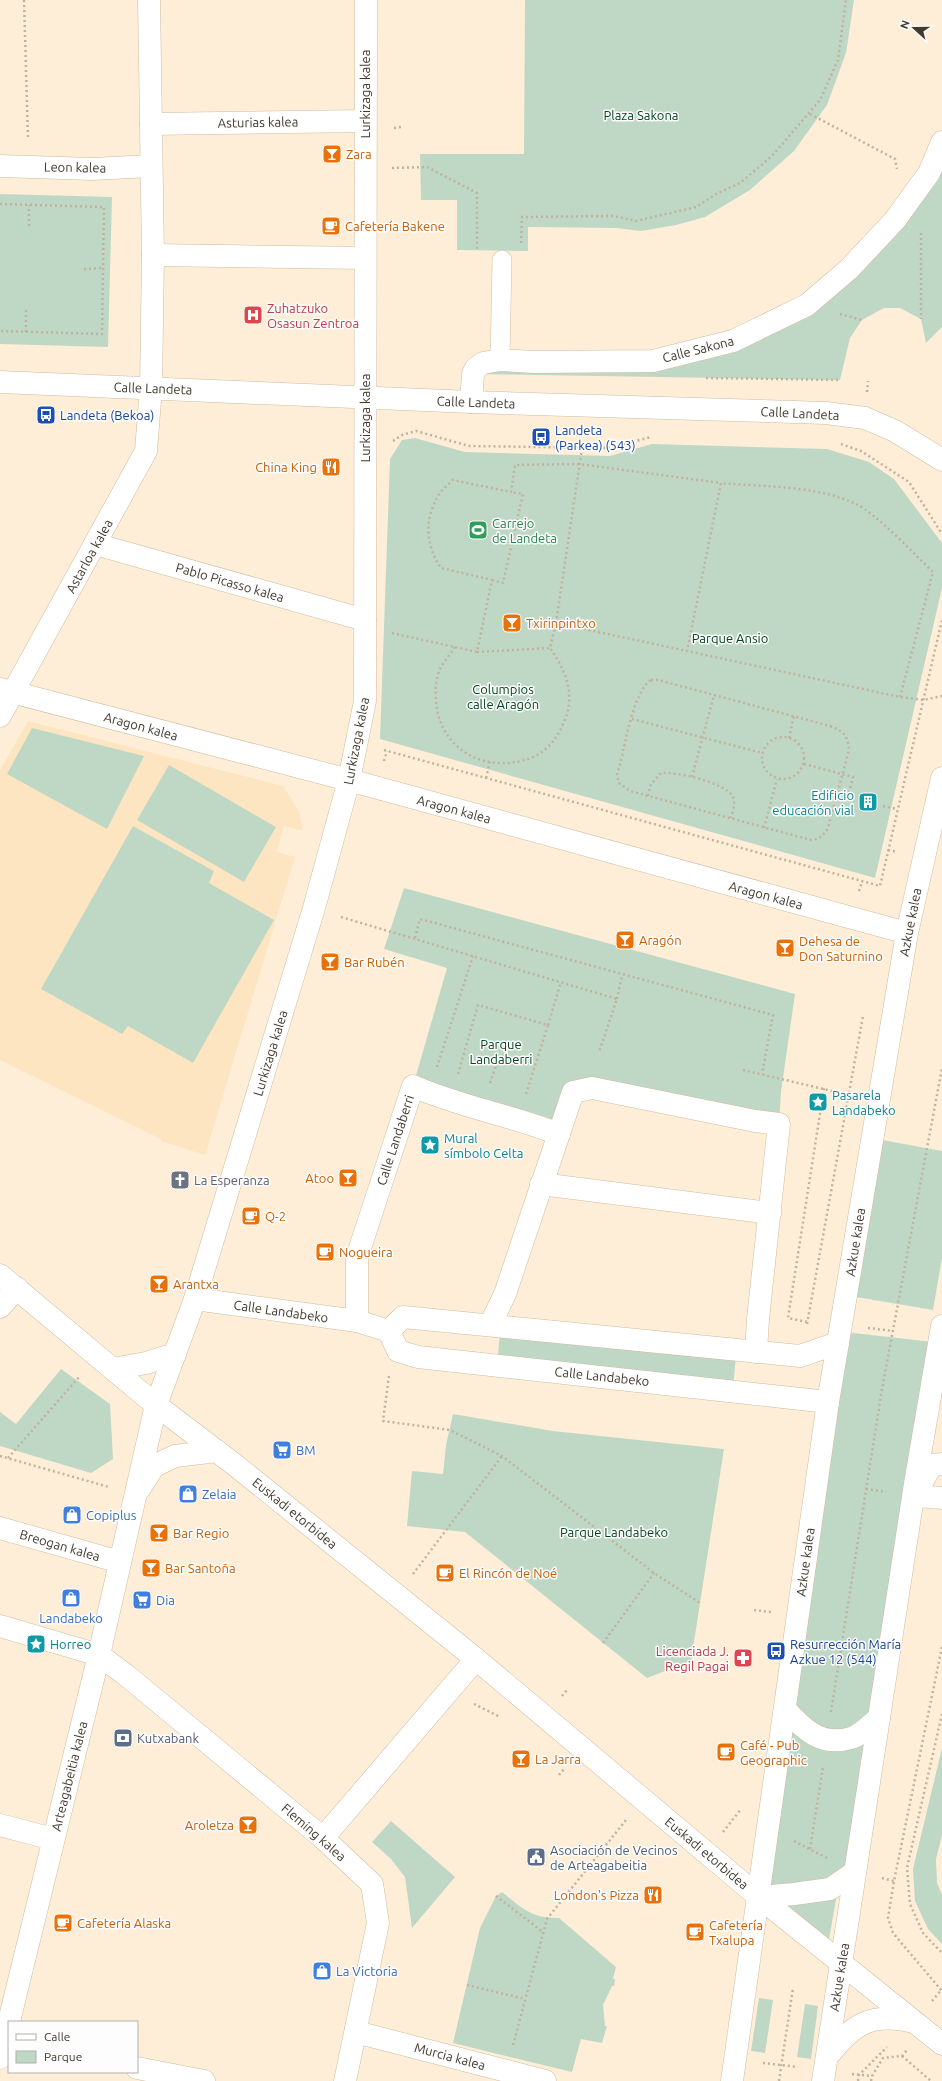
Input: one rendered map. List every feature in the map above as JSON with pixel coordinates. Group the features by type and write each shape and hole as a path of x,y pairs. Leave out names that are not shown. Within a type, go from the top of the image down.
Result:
{"street":[{"path":"149,0 152,255 150,388"},
{"name":"Lurkizaga kalea","path":"156,1405 195,1299 314,908 349,780 365,701 364,396 366,0"},
{"name":"Asturias kalea","path":"150,124 365,121"},
{"name":"Calle Sakona","path":"471,402 472,374 482,363 500,360 534,362 653,361 734,341 807,305 849,269 895,220 929,173 942,142"},
{"name":"Leon kalea","path":"0,166 92,169 151,166"},
{"path":"152,255 365,258"},
{"name":"Calle Landeta","path":"0,382 364,396 471,402 826,413 864,418 895,432 942,460"},
{"name":"Astarloa kalea","path":"0,716 7,691 95,544 146,451 150,388"},
{"name":"Pablo Picasso kalea","path":"95,544 365,620"},
{"name":"Aragon kalea","path":"7,691 349,780 906,933"},
{"name":"Azkue kalea","path":"732,2081 828,1402 906,933 942,778"},
{"name":"Calle Landaberri","path":"357,1321 357,1257 413,1086 432,1094 529,1122 559,1134"},
{"path":"490,1325 505,1294 572,1092 592,1088 755,1121 779,1124 756,1352"},
{"path":"541,1184 770,1214"},
{"name":"Euskadi etorbidea","path":"0,1275 156,1405 216,1451 476,1659 759,1897 942,2044"},
{"path":"0,1307 17,1288"},
{"name":"Calle Landabeko","path":"195,1299 357,1321 389,1331 398,1351 418,1357 795,1396 828,1402"},
{"path":"389,1331 403,1317 800,1356 840,1334"},
{"name":"Azkue kalea","path":"823,2081 915,1484 942,1326"},
{"path":"113,1369 146,1363 175,1354"},
{"name":"Arteagabeitia kalea","path":"9,2021 99,1655 156,1405"},
{"name":"Arteagabeitia kalea","path":"136,1494 154,1466 175,1456 216,1451"},
{"path":"942,1464 932,1465 919,1487 918,1496 942,1498"},
{"name":"Breogan kalea","path":"0,1528 120,1562"},
{"path":"0,1626 99,1655"},
{"name":"Fleming kalea","path":"99,1655 126,1675 323,1838 372,1884 378,1923 345,2081"},
{"path":"323,1838 476,1659"},
{"path":"785,1708 803,1729 827,1741 852,1738 879,1718"},
{"path":"0,1825 54,1839"},
{"path":"759,1897 794,1894 830,1888 855,1872"},
{"path":"827,2057 844,2036 862,2024 880,2018 897,2018 914,2022"},
{"name":"Arteagabeitia kalea","path":"0,2058 8,2026"},
{"name":"Murcia kalea","path":"356,2032 545,2081"},
{"path":"138,2068 204,2081"}],"lane":[{"path":"500,360 502,260"},
{"path":"915,1484 924,1466 932,1458 942,1457"}],"path":[{"path":"24,0 29,166"},
{"path":"521,249 522,217 614,216 636,221 696,207 716,194 740,183 772,156 810,114 820,100 838,60 846,0"},
{"path":"810,114 895,159 906,205 921,215 921,319"},
{"path":"365,168 427,167 477,194 477,255"},
{"path":"0,204 104,207 102,334 0,331"},
{"path":"29,204 29,226"},
{"path":"84,269 103,268"},
{"path":"26,308 26,332"},
{"path":"390,443 402,435 416,431 468,446 608,448 654,436"},
{"path":"836,443 861,451 909,482 942,534"},
{"path":"455,647 441,668 435,690 436,712 445,733 459,749 479,760 504,764 523,761 543,752 557,738 568,712 569,687 562,666 550,648 556,623 582,448"},
{"path":"511,492 515,465 579,464 721,483 819,492 857,504 878,521 933,572 900,697"},
{"path":"453,480 511,492 523,494 503,583 441,568 435,558 427,531 438,496 453,480"},
{"path":"687,651 721,483"},
{"path":"477,652 492,580"},
{"path":"380,749 880,886 942,620"},
{"path":"556,623 900,697 923,700 942,696"},
{"path":"391,633 477,652 550,648"},
{"path":"651,680 658,680 714,695 830,726 845,734 848,741 849,750 828,828 819,839 811,840 630,791 619,783 617,775 641,690 651,680"},
{"path":"692,777 714,695"},
{"path":"789,738 794,716"},
{"path":"632,719 762,753"},
{"path":"782,736 789,738 800,745 803,751 804,764 801,770 790,778 777,779 770,775 765,769 762,761 762,753 770,742 782,736"},
{"path":"486,778 490,762"},
{"path":"804,764 853,777 848,797 853,798"},
{"path":"648,796 651,784 661,773 669,772 692,777 718,785 729,791 733,797 734,804 730,818"},
{"path":"764,828 777,779"},
{"path":"883,806 897,809"},
{"path":"853,919 862,882"},
{"path":"314,908 617,999"},
{"path":"415,938 420,919 622,976 773,1015 762,1074"},
{"path":"444,1070 437,1068 473,956"},
{"path":"599,1052 617,999 622,976"},
{"path":"519,1092 526,1094 561,982"},
{"path":"458,1074 478,1005 548,1025"},
{"path":"800,1356 864,1010"},
{"path":"490,1084 499,1057"},
{"path":"810,1849 882,1389 942,1068"},
{"path":"742,1070 879,1101"},
{"path":"451,1072 464,1076"},
{"path":"484,1082 497,1086"},
{"path":"824,1088 788,1318 807,1322 840,1334"},
{"path":"8,1458 83,1372"},
{"path":"389,1374 383,1421 450,1430 502,1456 654,1573 700,1603"},
{"path":"0,1456 110,1487"},
{"path":"412,1574 502,1456"},
{"path":"603,1643 654,1573"},
{"path":"942,1647 888,1918 893,1933 942,1991"},
{"path":"470,1702 505,1720"},
{"path":"942,1714 907,1868 910,1904 924,1933 942,1953"},
{"path":"707,1853 742,1808"},
{"path":"506,2071 548,1918 630,1815"},
{"path":"767,1827 855,1872"},
{"path":"496,1896 543,1932"},
{"path":"467,1985 526,1999"},
{"path":"779,2081 793,1988"},
{"path":"902,2056 931,2081"}],"shaded area":[{"path":"28,721 283,786 299,811 303,831 284,826 277,852 295,857 205,1155 161,1141 161,1139 0,1060 0,770"}],"green space":[{"name":"Plaza Sakona","path":"525,0 854,0 846,53 827,105 794,151 750,190 705,217 676,225 641,231 616,228 528,227 528,251 457,250 457,200 421,200 420,154 524,154"},
{"path":"942,142 942,327 926,343 921,319 900,308 884,308 862,320 850,338 840,380 473,374 476,368 653,361 734,341 849,269"},
{"path":"0,194 112,197 108,347 0,344"},
{"name":"Parque Ansio","path":"415,438 465,452 610,456 652,444 827,449 869,462 894,479 942,543 942,588 875,878 380,739 390,459 402,440"},
{"path":"32,728 144,756 107,829 7,774"},
{"path":"169,765 276,827 244,882 137,820"},
{"path":"133,826 214,871 209,883 274,920 193,1063 128,1026 122,1034 41,989"},
{"name":"Parque Landaberri","path":"404,888 795,994 781,1092 779,1124 573,1092 559,1134 413,1086 447,968 384,949"},
{"path":"882,1140 942,1151 942,1258 933,1310 856,1297"},
{"path":"500,1332 736,1356 733,1388 497,1364"},
{"path":"845,1332 933,1342 875,1715 851,1733 826,1734 791,1706"},
{"path":"61,1369 110,1404 113,1459 91,1473 0,1446 0,1412 16,1424"},
{"name":"Parque Landabeko","path":"453,1414 553,1431 724,1449 691,1661 647,1678 465,1532 407,1526 412,1471 443,1474 446,1445"},
{"path":"788,1724 871,1735 851,1862 830,1883 767,1890"},
{"path":"942,1748 942,1835 936,1859 937,1883 942,1895 942,1944 928,1929 915,1901 913,1869"},
{"path":"391,1821 455,1877 412,1928 405,1877 391,1859 372,1842"},
{"path":"502,1892 522,1908 534,1914 542,1917 559,1918 616,1967 613,1979 615,1979 614,1986 612,1986 603,2005 605,2026 607,2026 602,2043 581,2039 572,2072 453,2043 480,1928 496,1896"},
{"path":"837,1894 829,1939 784,1903"},
{"path":"759,1998 773,2000 765,2053 751,2051"},
{"path":"805,2004 818,2006 811,2059 797,2057"}],"place":[{"name":"Zara","path":"332,154"},
{"name":"Cafetería Bakene","path":"331,226"},
{"name":"Zuhatzuko Osasun Zentroa","path":"253,315"},
{"name":"Landeta (Bekoa)","path":"46,415"},
{"name":"Landeta (Parkea) (543)","path":"541,437"},
{"name":"China King","path":"331,467"},
{"name":"Carrejo de Landeta","path":"478,530"},
{"name":"Txirinpintxo","path":"512,623"},
{"name":"Edificio educación vial","path":"868,802"},
{"name":"Aragón","path":"625,940"},
{"name":"Dehesa de Don Saturnino","path":"785,948"},
{"name":"Bar Rubén","path":"330,962"},
{"name":"Pasarela Landabeko","path":"818,1102"},
{"name":"Mural símbolo Celta","path":"430,1145"},
{"name":"Atoo","path":"348,1178"},
{"name":"La Esperanza","path":"180,1180"},
{"name":"Q-2","path":"251,1216"},
{"name":"Nogueira","path":"325,1252"},
{"name":"Arantxa","path":"159,1284"},
{"name":"BM","path":"282,1450"},
{"name":"Zelaia","path":"188,1494"},
{"name":"Copiplus","path":"72,1515"},
{"name":"Bar Regio","path":"159,1533"},
{"name":"Bar Santoña","path":"151,1568"},
{"name":"El Rincón de Noé","path":"445,1573"},
{"name":"Landabeko","path":"71,1598"},
{"name":"Dia","path":"142,1600"},
{"name":"Horreo","path":"36,1644"},
{"name":"Resurrección María Azkue 12 (544)","path":"776,1651"},
{"name":"Licenciada J. Regil Pagai","path":"743,1658"},
{"name":"Kutxabank","path":"123,1738"},
{"name":"Café - Pub Geographic","path":"726,1752"},
{"name":"La Jarra","path":"521,1759"},
{"name":"Aroletza","path":"248,1825"},
{"name":"Asociación de Vecinos de Arteagabeitia","path":"536,1857"},
{"name":"London's Pizza","path":"653,1895"},
{"name":"Cafetería Alaska","path":"63,1923"},
{"name":"Cafetería Txalupa","path":"695,1932"},
{"name":"La Victoria","path":"322,1971"}],"park label":[{"name":"Columpios calle Aragón","path":"503,696"}]}
